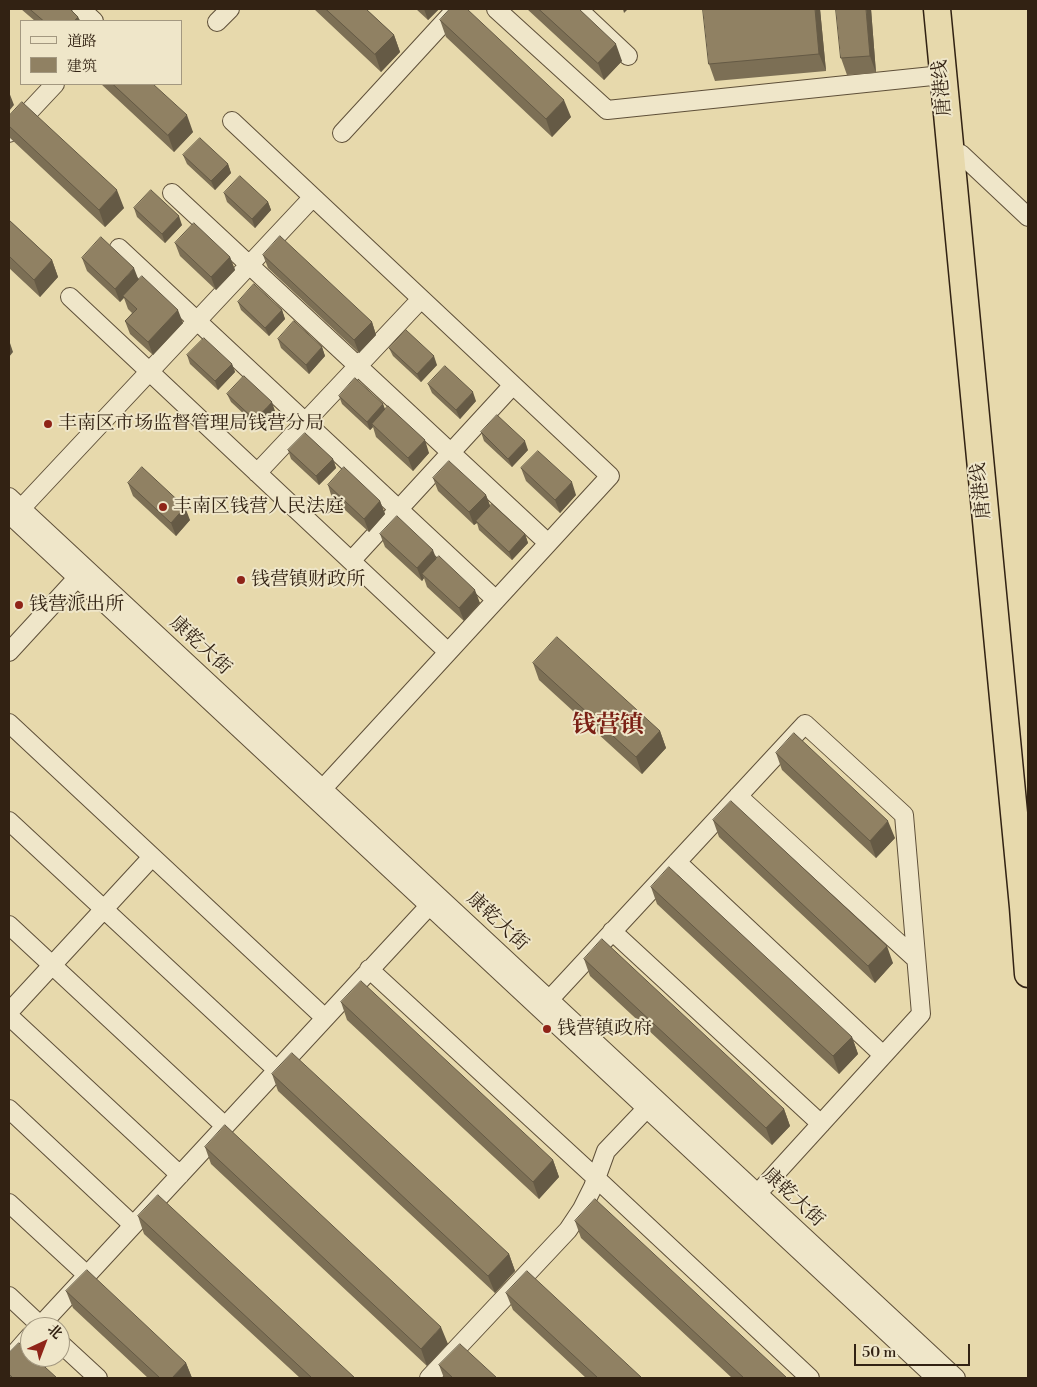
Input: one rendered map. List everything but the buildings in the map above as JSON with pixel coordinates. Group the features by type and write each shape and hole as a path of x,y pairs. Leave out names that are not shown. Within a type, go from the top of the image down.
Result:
{"highway":[{"name":"唐港线","path":"937,9 942,75 1026,905 1028,974"},
{"name":"唐港线","path":"950,9 961,154 1028,777"}],"street":[{"path":"81,9 93,20"},
{"path":"217,22 230,9"},
{"path":"342,133 456,9"},
{"path":"496,9 607,110 942,75"},
{"path":"578,9 628,56"},
{"path":"9,133 54,85"},
{"path":"232,121 610,476 318,794"},
{"path":"961,154 1028,217"},
{"path":"172,193 548,543"},
{"path":"13,510 149,372 313,197"},
{"path":"119,248 496,600"},
{"path":"70,297 448,652"},
{"path":"256,473 421,299"},
{"path":"351,561 513,385"},
{"name":"康乾大街","path":"13,510 77,578 549,1000 956,1378"},
{"name":"康乾大街","path":"13,510 318,794 429,906 936,1378"},
{"path":"9,652 77,578"},
{"path":"9,723 325,1018"},
{"path":"549,1000 805,724 904,815 921,1014 757,1194"},
{"path":"738,796 916,959"},
{"path":"9,821 276,1070"},
{"path":"9,1012 152,857"},
{"path":"677,862 883,1055"},
{"path":"49,1317 429,906"},
{"path":"9,925 225,1126"},
{"path":"612,932 820,1124"},
{"path":"369,969 810,1378"},
{"path":"9,1016 180,1175"},
{"path":"429,1378 568,1230 582,1209 593,1187 606,1152 647,1108"},
{"path":"9,1109 133,1225"},
{"path":"9,1203 87,1275"},
{"path":"9,1296 27,1317"},
{"path":"9,1360 20,1348"},
{"path":"70,1353 98,1378"}],"place":[{"name":"丰南区市场监督管理局钱营分局","path":"48,424"},
{"name":"丰南区钱营人民法庭","path":"163,507"},
{"name":"钱营镇财政所","path":"241,580"},
{"name":"钱营派出所","path":"19,605"},
{"name":"钱营镇政府","path":"547,1029"}],"district":[{"name":"钱营镇","path":"608,726"}]}
